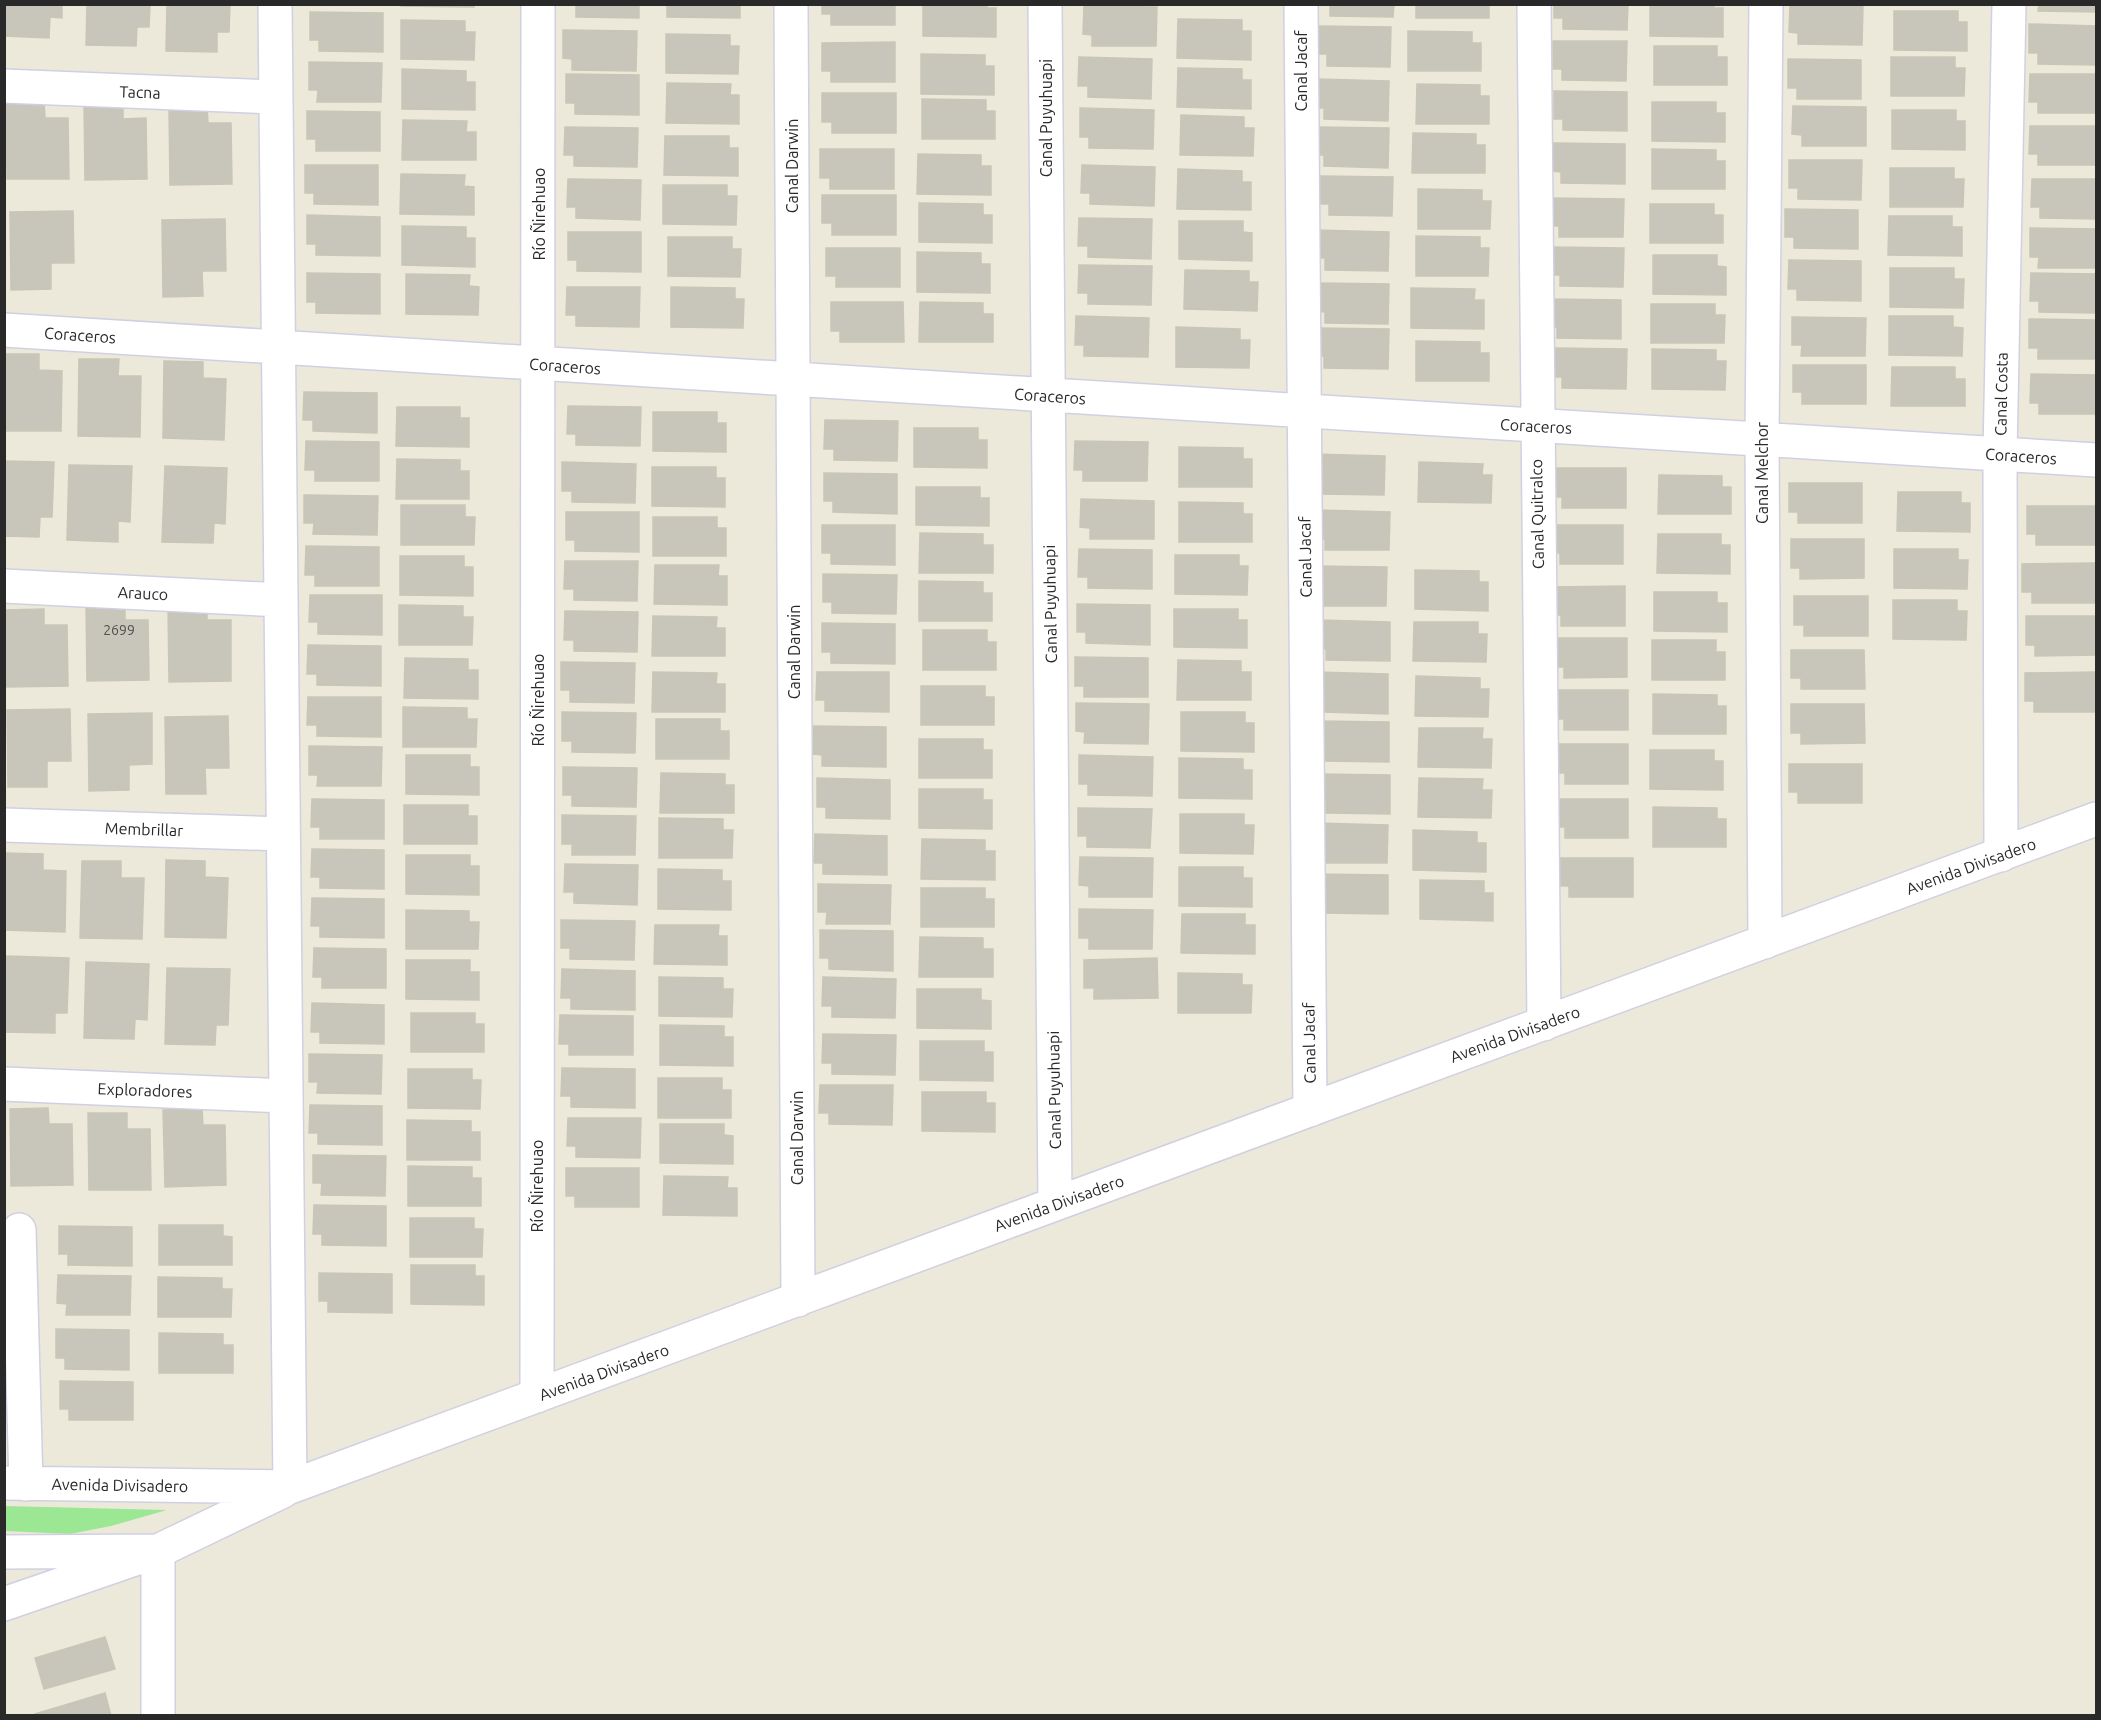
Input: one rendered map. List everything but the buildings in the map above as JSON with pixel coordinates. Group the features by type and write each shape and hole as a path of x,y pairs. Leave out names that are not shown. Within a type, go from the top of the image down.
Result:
{"street":[{"path":"4,1604 158,1551 290,1487 274,4"},
{"name":"Río Ñirehuao","path":"537,1396 538,4"},
{"name":"Canal Darwin","path":"791,4 798,1300"},
{"name":"Canal Puyuhuapi","path":"1046,4 1055,1204"},
{"name":"Canal Jacaf","path":"1301,4 1310,1110"},
{"name":"Canal Quitralco","path":"1534,4 1536,426 1544,1024"},
{"name":"Canal Melchor","path":"1765,942 1762,440 1766,4"},
{"name":"Canal Costa","path":"2001,855 2000,454 2009,4"},
{"name":"Tacna","path":"4,86 276,97"},
{"name":"Coraceros","path":"4,330 2097,460"},
{"name":"Arauco","path":"4,586 281,600"},
{"name":"Avenida Divisadero","path":"15,1483 290,1487 2097,819"},
{"name":"Membrillar","path":"4,825 283,834"},
{"name":"Exploradores","path":"4,1084 286,1096"},
{"path":"15,1483 19,1230"},
{"path":"4,1552 158,1551"},
{"path":"158,1551 158,1716"}],"green space":[{"path":"5,1506 167,1510 111,1526 70,1534 5,1531"}]}
